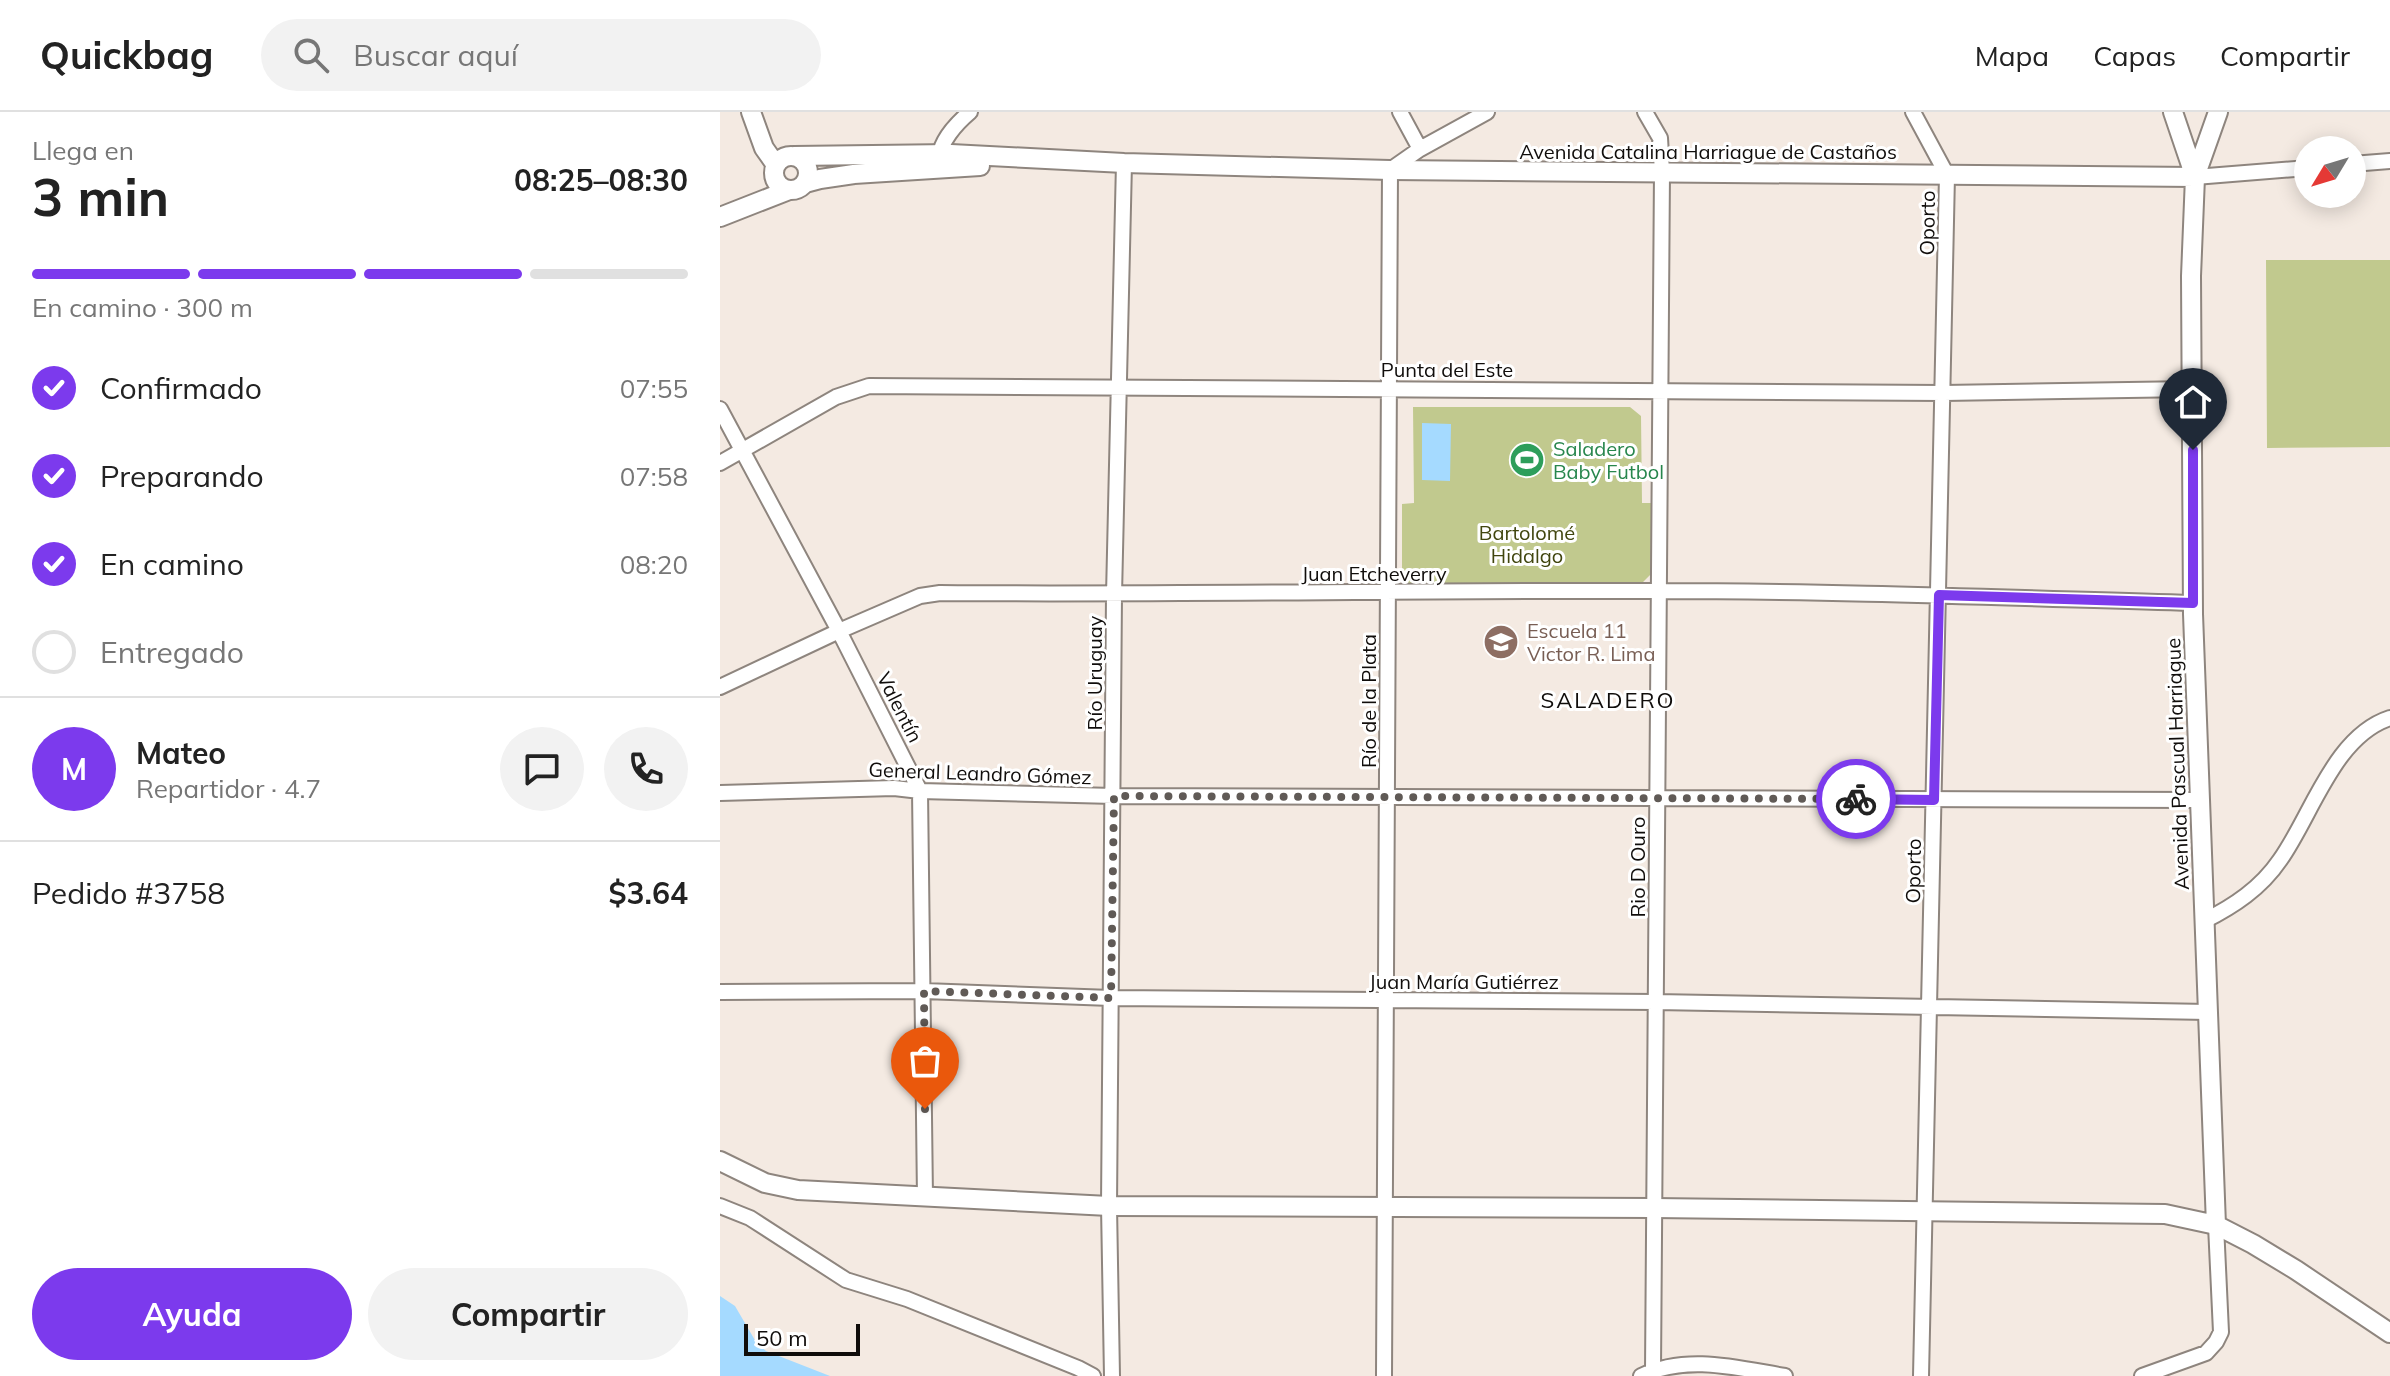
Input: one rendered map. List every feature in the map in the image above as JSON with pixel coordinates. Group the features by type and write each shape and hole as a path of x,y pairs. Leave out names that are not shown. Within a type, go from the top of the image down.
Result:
{"street":[{"path":"939,161 953,129 970,112"},
{"path":"1400,112 1420,149"},
{"path":"1390,170 1420,149 1487,112"},
{"name":"Rio D Ouro","path":"1645,112 1660,138 1662,172 1654,1208 1647,1373"},
{"path":"1913,112 1947,175"},
{"path":"2173,112 2195,177"},
{"name":"Avenida Pascual Harriague","path":"2216,1225 2193,603 2191,276 2195,177 2218,112"},
{"path":"753,117 764,148 783,162"},
{"path":"752,203 768,190 783,162 800,158 807,166 807,178 797,186 779,185 783,162"},
{"name":"Avenida Catalina Harriague de Castaños","path":"720,217 820,179 939,161"},
{"path":"2366,163 2390,161"},
{"name":"Avenida Catalina Harriague de Castaños","path":"783,162 1116,162 1390,170 2195,177 2294,169"},
{"name":"Río Uruguay","path":"1112,1376 1109,1206 1117,386 1116,162"},
{"name":"Río de la Plata","path":"1384,1376 1390,170"},
{"name":"Oporto","path":"1921,1376 1947,175"},
{"name":"Punta del Este","path":"720,463 836,397 869,386 1944,393 2192,389"},
{"name":"Valentín","path":"720,409 839,631 920,791 925,1198"},
{"name":"Juan Etcheverry","path":"720,687 920,596 940,593 1114,595 1659,591 2193,603"},
{"path":"2204,921 2232,907 2263,880 2279,861 2346,747 2365,729 2390,718"},
{"name":"General Leandro Gómez","path":"720,793 894,788 1114,796 2199,800"},
{"name":"Juan María Gutiérrez","path":"720,992 924,991 1111,998 1656,1002 2208,1012"},
{"path":"720,1161 765,1183 798,1190 1109,1206 2165,1214 2216,1225 2253,1244 2390,1333"},
{"path":"720,1206 750,1218 846,1280 907,1299 1093,1376"},
{"path":"2142,1376 2206,1353 2221,1332 2216,1225"},
{"path":"1647,1373 1677,1365 1704,1363 1785,1376"}],"green space":[{"path":"2266,260 2390,260 2390,447 2267,448"},
{"name":"Bartolomé Hidalgo","path":"1413,407 1630,407 1641,416 1642,503 1651,503 1652,573 1642,583 1402,583 1402,504 1414,503"}],"water":[{"path":"1422,423 1451,424 1450,481 1422,480"},
{"path":"720,1296 735,1306 756,1342 766,1351 830,1376 720,1376"}],"way so far":[{"path":"925,1109 924,991 1111,998 1114,796 1856,799"}],"place":[{"name":"Saladero Baby Futbol","path":"1527,460"},
{"name":"Escuela 11 Victor R. Lima","path":"1501,642"}],"district":[{"name":"SALADERO","path":"1608,700"}],"route":[{"path":"1856,799 1934,800 1939,595 2193,603 2193,450"}]}
